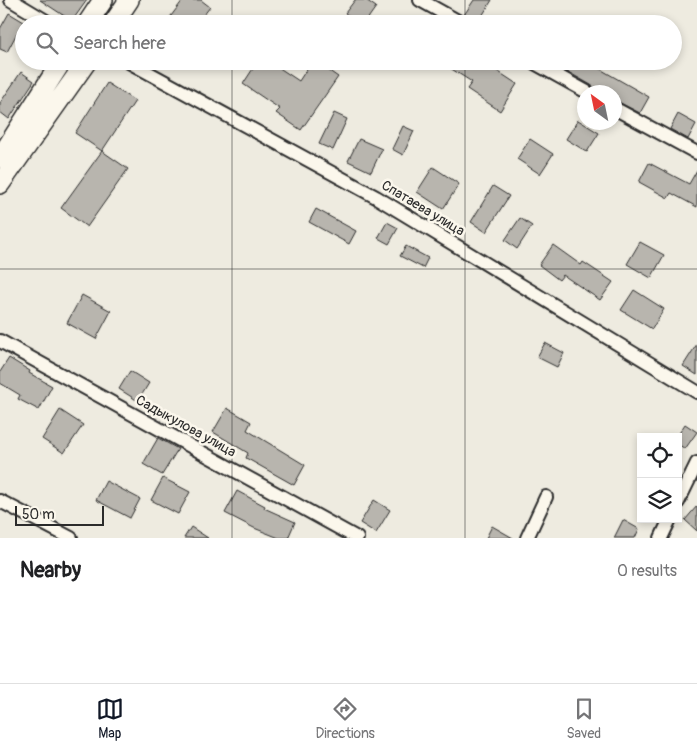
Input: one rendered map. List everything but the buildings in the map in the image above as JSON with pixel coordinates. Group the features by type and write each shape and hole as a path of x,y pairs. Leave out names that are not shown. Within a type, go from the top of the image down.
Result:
{"main road":[{"path":"93,15 103,0"},
{"path":"119,15 129,0"},
{"path":"0,158 56,70"},
{"path":"0,184 81,70"}],"street":[{"path":"10,0 36,15"},
{"path":"420,0 447,15"},
{"name":"Спатаева улица","path":"143,70 376,197 697,392"},
{"path":"547,70 577,86"},
{"path":"622,112 697,153"},
{"name":"Садыкулова улица","path":"0,341 357,538"},
{"path":"682,494 697,464"},
{"path":"527,538 546,497"},
{"path":"0,501 71,538"},
{"path":"661,538 668,523"}]}
